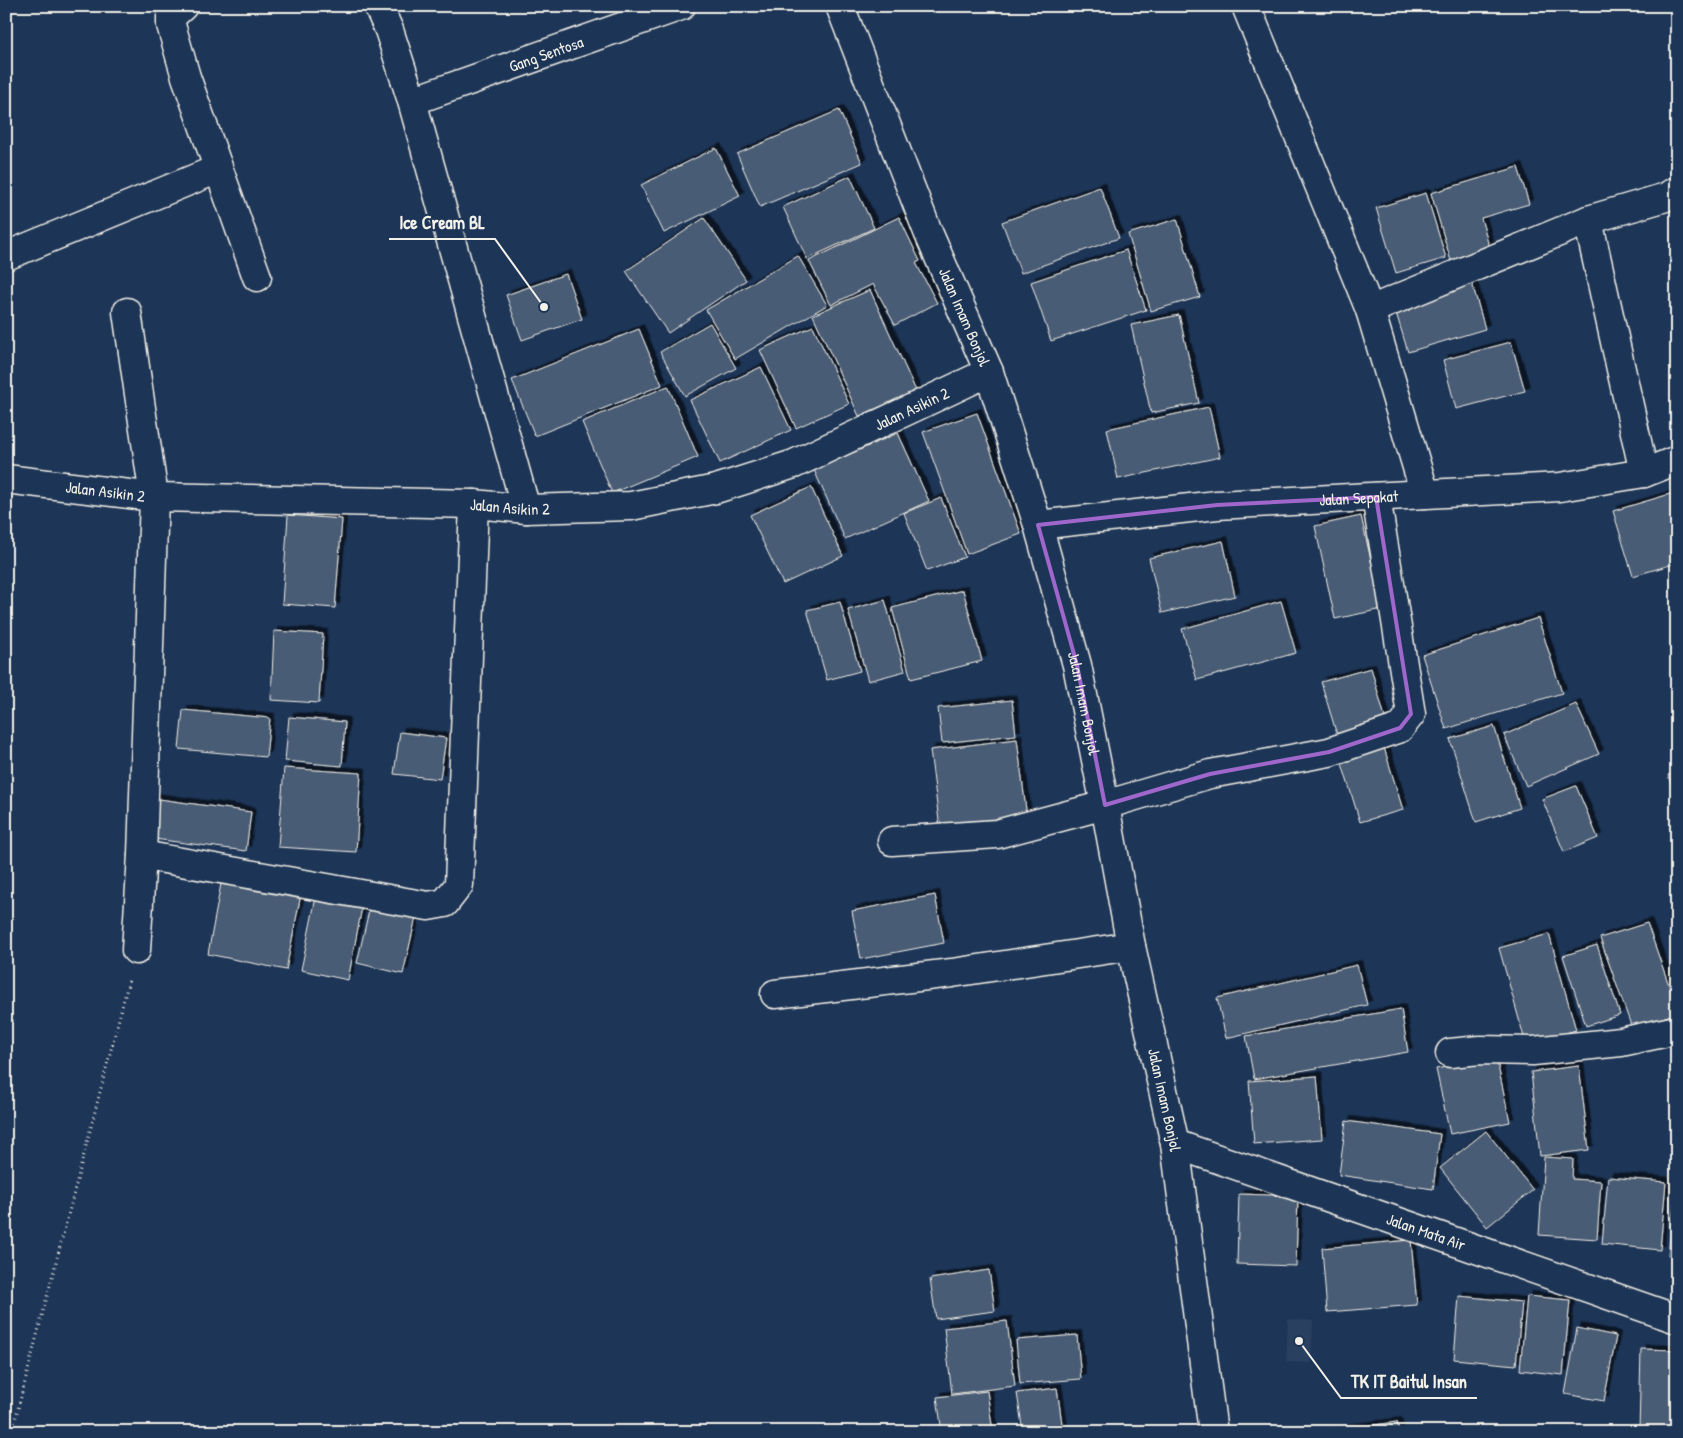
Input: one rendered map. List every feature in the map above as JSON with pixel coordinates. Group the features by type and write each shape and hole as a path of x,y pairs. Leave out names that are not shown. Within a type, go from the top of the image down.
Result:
{"main road":[{"path":"183,6 171,17 171,25 186,76 257,277"},
{"path":"378,6 389,30 412,101 526,509"},
{"name":"Gang Sentosa","path":"412,101 681,6"},
{"name":"Jalan Imam Bonjol","path":"840,6 928,232 988,372 1038,525 1077,665 1131,946 1175,1144 1213,1432"},
{"path":"1246,6 1370,310 1424,494"},
{"path":"6,256 218,169"},
{"path":"1370,310 1588,220 1666,197 1677,190"},
{"path":"1588,220 1644,473"},
{"path":"127,312 154,497 142,855 136,950"},
{"name":"Jalan Asikin 2","path":"6,479 154,497 474,504 526,509 631,506 716,490 794,464 988,372"},
{"name":"Jalan Sepakat","path":"1038,525 1217,504 1560,487 1644,473 1677,460"},
{"path":"892,841 997,834 1210,774 1329,752 1400,728 1410,714 1376,497"},
{"path":"142,855 428,906 445,903 459,885 474,504"},
{"path":"775,994 952,973 1131,946"},
{"path":"1450,1053 1480,1050 1533,1051 1611,1043 1677,1030"},
{"name":"Jalan Mata Air","path":"1175,1144 1677,1319"}],"path":[{"path":"12,1432 136,950"}],"highlighted area":[{"path":"1376,497 1411,714 1400,728 1329,752 1210,774 1105,805 1077,665 1038,525 1217,505"}],"shaded area":[{"path":"1288,1319 1313,1321 1311,1363 1286,1362"}],"building":[{"path":"839,110 862,163 760,207 737,154"},
{"path":"716,148 740,196 664,233 641,185"},
{"path":"1518,167 1529,204 1481,218 1490,250 1451,261 1431,193"},
{"path":"850,176 874,228 807,259 783,207"},
{"path":"1100,187 1119,238 1021,273 1002,222"},
{"path":"1426,193 1446,258 1396,273 1376,208"},
{"path":"899,217 920,261 916,263 937,303 895,325 873,284 831,305 809,261"},
{"path":"704,218 746,280 668,333 626,271"},
{"path":"1177,219 1200,297 1151,311 1128,234"},
{"path":"1126,250 1146,310 1051,341 1031,282"},
{"path":"798,256 827,305 735,359 706,310"},
{"path":"566,274 582,319 522,340 506,295"},
{"path":"1472,283 1485,329 1408,352 1394,306"},
{"path":"870,290 916,391 859,416 813,315"},
{"path":"1179,315 1199,403 1151,413 1131,325"},
{"path":"710,323 736,368 685,396 660,352"},
{"path":"813,326 849,404 796,428 760,350"},
{"path":"639,329 662,385 535,436 512,380"},
{"path":"1511,342 1525,391 1456,409 1443,360"},
{"path":"761,367 791,430 720,463 690,400"},
{"path":"668,386 698,457 612,493 582,422"},
{"path":"1209,407 1220,457 1118,479 1107,429"},
{"path":"977,413 1021,534 967,554 923,432"},
{"path":"898,433 929,501 845,539 814,470"},
{"path":"811,487 843,556 783,584 750,515"},
{"path":"1677,492 1677,563 1633,576 1613,511"},
{"path":"941,498 965,557 927,571 904,513"},
{"path":"288,515 342,519 335,608 282,604"},
{"path":"1361,516 1382,609 1335,619 1315,526"},
{"path":"1223,541 1235,596 1162,613 1149,558"},
{"path":"963,590 982,661 911,679 892,608"},
{"path":"885,600 905,671 868,681 848,610"},
{"path":"1281,601 1296,653 1197,680 1182,629"},
{"path":"840,602 860,671 827,680 807,610"},
{"path":"1538,618 1562,693 1446,729 1422,655"},
{"path":"274,631 323,634 319,703 271,700"},
{"path":"1371,668 1386,721 1337,735 1321,682"},
{"path":"1012,700 1016,735 942,743 938,708"},
{"path":"1576,704 1599,754 1526,786 1504,735"},
{"path":"183,710 270,718 266,757 179,749"},
{"path":"289,717 345,722 342,766 285,761"},
{"path":"1494,726 1520,808 1476,822 1450,739"},
{"path":"400,732 446,738 440,779 394,774"},
{"path":"1017,739 1027,818 940,829 930,750"},
{"path":"1382,741 1403,810 1360,822 1339,754"},
{"path":"284,768 361,773 356,852 278,847"},
{"path":"1677,772 1677,802 1668,775"},
{"path":"1576,786 1598,838 1564,852 1542,799"},
{"path":"152,798 251,812 246,851 147,838"},
{"path":"223,873 302,889 286,970 208,954"},
{"path":"935,895 944,943 861,959 852,911"},
{"path":"316,897 362,907 348,980 301,970"},
{"path":"370,906 416,917 403,974 357,963"},
{"path":"1647,923 1677,1008 1677,1013 1632,1028 1600,938"},
{"path":"1549,934 1576,1030 1526,1044 1499,948"},
{"path":"1597,945 1620,1015 1586,1026 1563,956"},
{"path":"1357,965 1367,1005 1226,1038 1217,998"},
{"path":"1401,1009 1408,1052 1254,1079 1246,1036"},
{"path":"1496,1057 1510,1122 1450,1134 1436,1069"},
{"path":"1579,1066 1589,1150 1540,1156 1531,1072"},
{"path":"1317,1076 1322,1139 1254,1144 1249,1081"},
{"path":"1346,1121 1440,1134 1433,1189 1339,1175"},
{"path":"1486,1131 1533,1190 1487,1227 1440,1168"},
{"path":"1544,1157 1573,1159 1572,1179 1601,1181 1597,1239 1539,1235"},
{"path":"1608,1177 1666,1182 1660,1250 1602,1244"},
{"path":"1677,1178 1677,1256 1668,1255"},
{"path":"1239,1194 1298,1196 1296,1266 1237,1264"},
{"path":"1411,1240 1417,1305 1327,1312 1322,1248"},
{"path":"989,1270 995,1311 936,1319 930,1279"},
{"path":"1459,1296 1522,1302 1516,1365 1454,1359"},
{"path":"1527,1296 1570,1300 1563,1375 1520,1370"},
{"path":"1007,1321 1015,1386 952,1394 944,1328"},
{"path":"1577,1328 1616,1336 1604,1401 1565,1394"},
{"path":"1077,1335 1081,1379 1020,1384 1016,1340"},
{"path":"1641,1349 1677,1350 1677,1432 1639,1431"},
{"path":"1057,1388 1063,1431 1023,1432 1017,1393"},
{"path":"987,1391 993,1432 942,1432 937,1397"},
{"path":"1397,1422 1399,1432 1321,1432"}],"place":[{"name":"Ice Cream BL","path":"544,307"},
{"name":"TK IT Baitul Insan","path":"1299,1341"}]}
